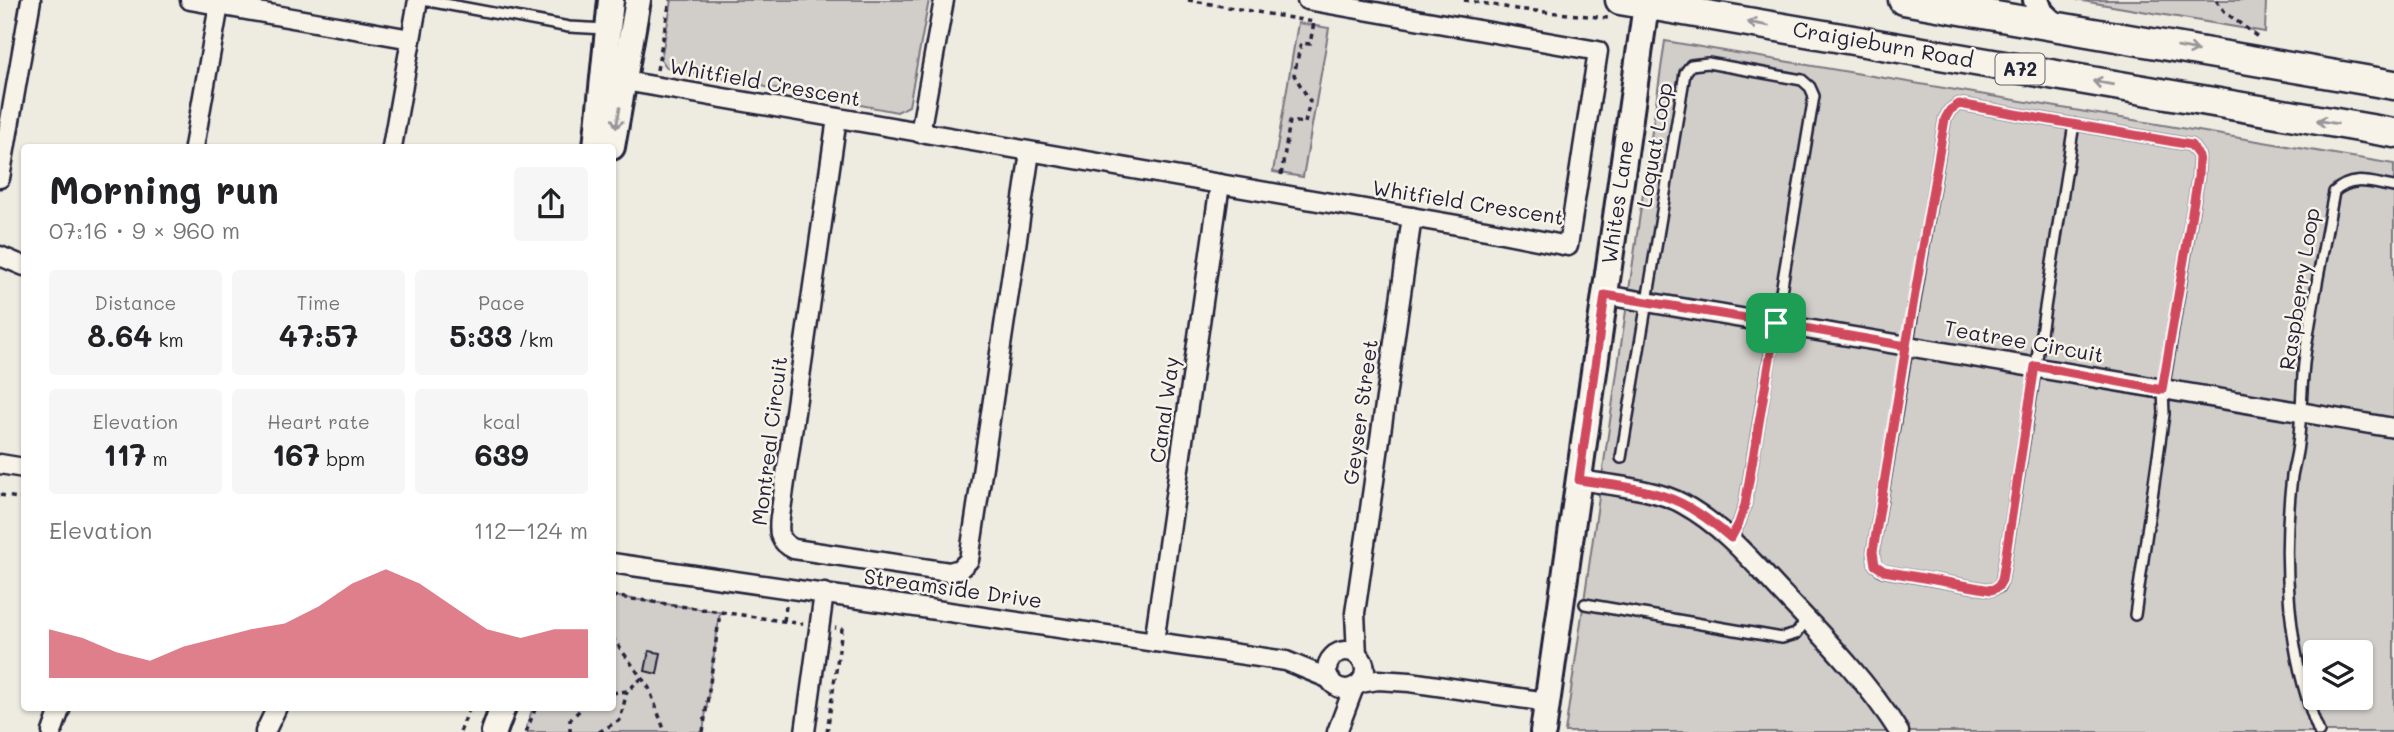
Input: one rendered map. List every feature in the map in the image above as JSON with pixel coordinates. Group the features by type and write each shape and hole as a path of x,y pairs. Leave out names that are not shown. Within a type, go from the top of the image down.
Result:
{"main road":[{"name":"A72","path":"1903,0 2394,85"},
{"name":"Craigieburn Road","path":"1633,2 2394,133"}],"street":[{"path":"0,178 31,0"},
{"path":"190,0 411,39"},
{"path":"393,144 418,0"},
{"path":"611,0 608,29 614,80 612,144"},
{"path":"597,144 638,0"},
{"path":"920,133 944,0"},
{"name":"Whitfield Crescent","path":"614,80 1568,246 1598,51 1307,0"},
{"path":"1996,16 2019,6 2023,0"},
{"path":"2036,0 2041,13 2055,26"},
{"name":"Whites Lane","path":"1543,732 1605,295 1633,2"},
{"path":"195,144 219,5"},
{"name":"Montreal Circuit","path":"837,118 780,517 779,534 794,550 949,572 960,569 969,560 1030,152"},
{"name":"Canal Way","path":"1154,642 1220,184"},
{"name":"Geyser Street","path":"1348,656 1412,218"},
{"path":"0,256 21,265"},
{"name":"Teatree Circuit","path":"1605,295 2394,428"},
{"path":"0,464 21,468"},
{"path":"1579,480 1643,491 1680,502 1713,523 1731,538 1807,619 1883,706 1899,732"},
{"name":"Streamside Drive","path":"616,563 1286,661 1348,656 1410,682"},
{"path":"805,732 824,593"},
{"path":"1348,656 1365,673 1337,732 1328,667 1348,656"},
{"name":"Streamside Drive","path":"1286,661 1332,682"},
{"name":"Streamside Drive","path":"1357,685 1378,680 1410,682 1547,702"},
{"path":"1332,682 1344,688 1357,685"},
{"path":"52,732 60,711"},
{"path":"265,732 275,711"},
{"path":"494,732 502,711"}],"lane":[{"path":"423,0 569,27 608,29"},
{"name":"Loquat Loop","path":"1646,302 1685,73 1691,65 1708,63 1802,80 1810,87 1814,96 1776,323"},
{"path":"2074,124 2002,580 1998,587 1991,590 1884,571 1875,565 1873,552 1945,119 1950,110 1959,104 2074,124 2191,145 2199,156 2198,177 2162,390 2164,414 2135,615"},
{"name":"Raspberry Loop","path":"2300,413 2305,355 2334,192 2341,185 2353,181 2394,187"},
{"path":"1621,458 1646,302"},
{"path":"1731,538 1745,505 1776,323"},
{"path":"2300,413 2288,536 2289,583 2292,628 2319,732"},
{"path":"1585,604 1782,638 1796,634 1807,619"}],"path":[{"path":"654,87 670,0"},
{"path":"1188,0 1314,22 1310,44 1301,43 1294,75 1310,100 1305,123 1290,121 1281,176"},
{"path":"1464,0 1516,9"},
{"path":"2216,0 2225,12 2246,28"},
{"path":"0,495 21,498"},
{"path":"616,597 842,629 827,732"},
{"path":"703,732 720,612"},
{"path":"616,642 649,688 665,732"},
{"path":"616,692 627,691 642,678"},
{"path":"599,732 620,720 627,691"},
{"path":"460,732 468,711"},
{"path":"526,732 534,711"},
{"path":"570,732 570,720 579,711"}],"shaded area":[{"path":"672,0 929,0 909,106 897,112 667,68 661,59"},
{"path":"2077,0 2266,0 2265,32"},
{"path":"1298,23 1329,28 1303,177 1273,172"},
{"path":"1665,41 2394,164 2394,732 1565,732"},
{"path":"616,596 720,612 703,732 525,732 532,711 616,711"}],"building":[{"path":"649,651 661,653 657,674 645,671"}],"route":[{"path":"1776,323 1605,295 1579,480 1643,491 1680,502 1731,538 1745,505 1776,323 1906,346 1873,552 1875,565 1884,571 1991,590 1998,587 2002,580 2035,366 2162,390 2198,177 2199,156 2191,145 1959,104 1950,110 1945,119 1906,346 1841,334 1776,323"}]}
